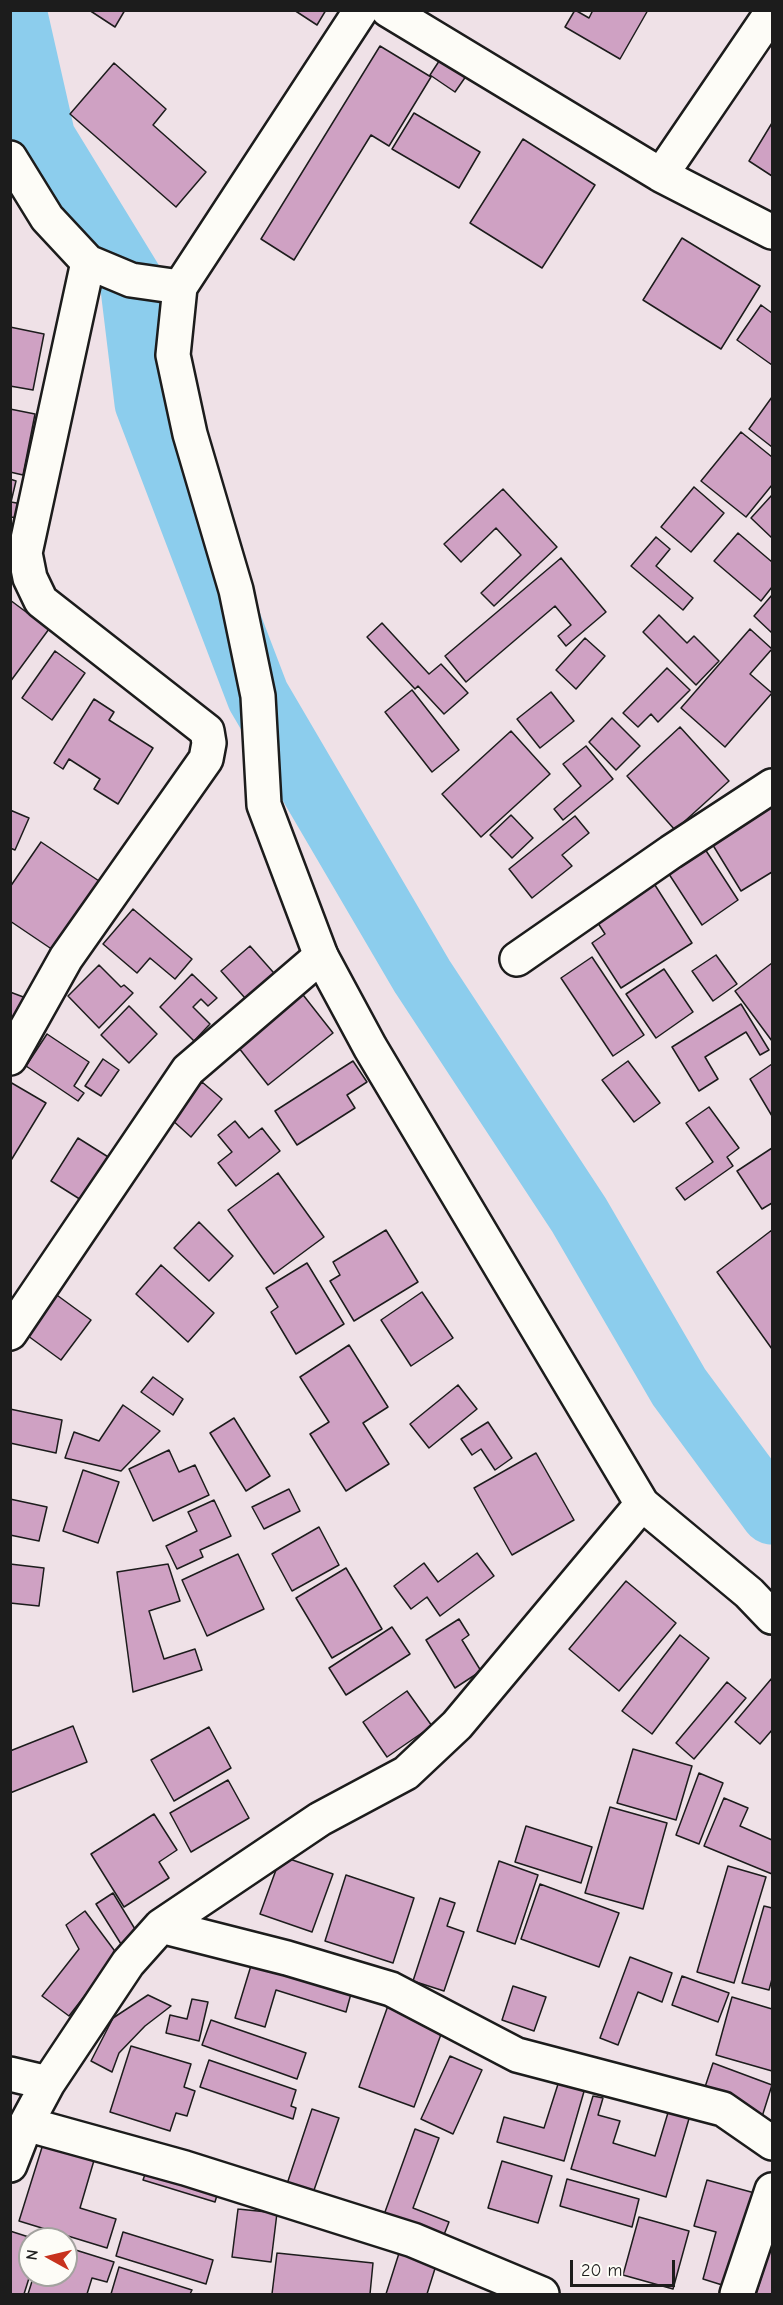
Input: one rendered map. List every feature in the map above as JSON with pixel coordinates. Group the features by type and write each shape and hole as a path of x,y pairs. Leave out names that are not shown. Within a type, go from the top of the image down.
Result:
{"street":[{"path":"361,10 180,287 173,355 190,435 236,590 258,696 264,805 321,956 370,1047 642,1504 749,1593 772,1617"},
{"path":"388,10 661,175 772,232"},
{"path":"661,175 772,12"},
{"path":"10,158 47,218 88,262 131,280 180,287"},
{"path":"10,1058 66,958 206,759 209,743 207,730 41,601 30,578 25,553 88,262"},
{"path":"517,959 671,852 772,786"},
{"path":"10,1333 188,1070 321,956"},
{"path":"10,2166 26,2124 48,2083 128,1963 161,1926 320,1819 406,1773 457,1725 642,1504"},
{"path":"161,1926 287,1958 391,1989 517,2055 723,2109 772,2143"},
{"path":"10,2074 48,2083"},
{"path":"26,2124 185,2168 413,2240 490,2284 542,2295"},
{"path":"737,2295 772,2190"}],"building":[{"path":"89,10 125,10 115,27"},
{"path":"294,10 326,10 317,25"},
{"path":"575,10 589,18 593,10 648,10 620,59 565,27"},
{"path":"380,46 431,77 389,146 371,135 294,260 261,239"},
{"path":"445,52 471,69 455,92 430,75"},
{"path":"114,63 166,109 153,125 206,172 176,207 70,114"},
{"path":"414,113 480,152 459,188 392,149"},
{"path":"772,123 772,176 749,161"},
{"path":"523,139 595,185 542,268 470,223"},
{"path":"682,238 760,286 721,349 643,300"},
{"path":"761,305 772,313 772,365 737,340"},
{"path":"10,327 44,334 33,390 10,386"},
{"path":"772,397 772,447 749,429"},
{"path":"10,409 35,414 23,475 10,472"},
{"path":"741,432 772,457 772,485 746,517 701,481"},
{"path":"10,479 16,481 11,502 22,504 19,518 10,517"},
{"path":"694,487 724,513 691,552 661,527"},
{"path":"503,489 557,547 494,606 481,593 521,555 496,528 461,562 444,544"},
{"path":"772,495 772,538 751,518"},
{"path":"738,533 772,562 772,587 761,601 714,561"},
{"path":"656,537 670,549 656,566 693,598 683,610 631,566"},
{"path":"561,558 606,612 566,646 558,636 571,625 555,606 466,682 445,656"},
{"path":"772,595 772,633 754,616"},
{"path":"10,600 49,629 10,682"},
{"path":"659,615 687,643 694,636 719,661 696,685 643,632"},
{"path":"382,623 429,674 441,664 468,693 444,714 418,686 415,689 367,637"},
{"path":"750,629 772,649 750,674 772,693 725,747 681,708"},
{"path":"585,638 605,656 576,689 556,670"},
{"path":"55,651 85,673 52,720 22,698"},
{"path":"667,668 690,690 658,722 651,714 638,727 623,713"},
{"path":"412,690 459,750 432,772 385,712"},
{"path":"551,692 574,721 540,748 517,719"},
{"path":"94,699 114,712 109,720 153,748 118,804 94,789 100,779 69,759 63,769 54,763"},
{"path":"612,718 640,746 616,770 589,742"},
{"path":"680,727 729,781 675,830 627,776"},
{"path":"511,731 550,774 481,837 442,794"},
{"path":"586,746 613,779 563,820 554,809 581,786 563,764"},
{"path":"772,804 772,872 741,891 711,842"},
{"path":"10,810 29,818 15,850 10,848"},
{"path":"511,815 533,838 512,858 490,835"},
{"path":"575,816 589,833 562,855 572,866 532,898 509,869"},
{"path":"41,842 102,883 56,952 10,921 10,887"},
{"path":"703,846 738,900 702,925 667,871"},
{"path":"653,882 692,943 621,988 592,943 605,934 596,920"},
{"path":"133,909 192,959 175,979 150,958 137,973 103,944"},
{"path":"250,946 281,981 253,1007 221,971"},
{"path":"716,955 737,984 713,1001 692,971"},
{"path":"592,957 644,1035 613,1056 561,978"},
{"path":"772,963 772,1041 735,991"},
{"path":"99,965 121,987 124,985 133,993 99,1028 68,996"},
{"path":"664,969 693,1012 656,1038 626,994"},
{"path":"192,974 217,998 208,1006 201,999 193,1007 210,1024 194,1041 160,1007"},
{"path":"300,991 333,1033 268,1085 235,1043"},
{"path":"10,992 26,998 10,1029"},
{"path":"741,1004 769,1050 760,1055 746,1032 705,1057 718,1079 699,1091 672,1047"},
{"path":"129,1006 157,1034 129,1063 101,1035"},
{"path":"47,1034 89,1062 74,1086 84,1093 78,1101 26,1066"},
{"path":"103,1059 119,1070 101,1096 85,1086"},
{"path":"353,1061 367,1082 347,1095 355,1108 297,1145 275,1111"},
{"path":"628,1061 660,1103 634,1122 602,1080"},
{"path":"772,1064 772,1116 750,1079"},
{"path":"10,1082 46,1103 10,1162"},
{"path":"202,1082 222,1099 191,1137 171,1119"},
{"path":"709,1107 739,1148 727,1157 733,1166 685,1200 676,1188 713,1162 686,1123"},
{"path":"235,1121 249,1138 262,1128 280,1151 236,1186 218,1163 232,1152 218,1135"},
{"path":"78,1138 113,1160 86,1203 51,1181"},
{"path":"772,1148 772,1203 762,1209 737,1171"},
{"path":"278,1173 324,1237 274,1274 228,1210"},
{"path":"199,1222 233,1256 209,1281 174,1248"},
{"path":"386,1230 418,1282 354,1321 330,1281 340,1275 333,1262"},
{"path":"772,1230 772,1349 717,1272"},
{"path":"307,1263 344,1324 296,1354 271,1312 278,1307 266,1288"},
{"path":"161,1265 214,1313 188,1342 136,1294"},
{"path":"422,1292 453,1338 411,1366 381,1320"},
{"path":"54,1293 91,1320 61,1360 24,1333"},
{"path":"349,1345 388,1407 363,1423 389,1464 346,1491 310,1434 329,1422 300,1377"},
{"path":"153,1377 183,1399 173,1415 141,1392"},
{"path":"458,1385 477,1409 429,1448 410,1424"},
{"path":"123,1405 160,1431 121,1471 65,1458 74,1432 99,1441"},
{"path":"10,1409 62,1420 56,1453 10,1443"},
{"path":"234,1418 270,1476 246,1491 210,1433"},
{"path":"488,1422 512,1458 495,1470 481,1449 472,1455 461,1439"},
{"path":"169,1450 179,1472 195,1465 209,1495 153,1521 129,1469"},
{"path":"536,1453 574,1520 512,1555 474,1488"},
{"path":"83,1470 119,1482 98,1543 63,1531"},
{"path":"289,1489 300,1511 264,1529 252,1507"},
{"path":"10,1499 47,1507 39,1541 10,1535"},
{"path":"214,1500 231,1536 200,1550 203,1557 177,1569 166,1546 197,1531 188,1512"},
{"path":"319,1527 339,1565 292,1591 272,1554"},
{"path":"477,1553 494,1576 440,1616 427,1597 411,1609 394,1586 424,1563 438,1582"},
{"path":"238,1554 264,1609 207,1636 182,1580"},
{"path":"10,1564 44,1568 39,1606 10,1603"},
{"path":"168,1564 180,1601 149,1611 164,1659 195,1649 202,1670 133,1692 117,1572"},
{"path":"346,1568 382,1629 332,1658 296,1598"},
{"path":"626,1581 676,1623 619,1691 569,1649"},
{"path":"459,1619 469,1635 462,1640 481,1671 455,1688 426,1640"},
{"path":"392,1627 410,1654 346,1695 329,1668"},
{"path":"680,1635 709,1658 652,1734 622,1711"},
{"path":"772,1678 772,1730 760,1744 735,1722"},
{"path":"727,1682 746,1698 694,1759 676,1743"},
{"path":"407,1691 432,1726 387,1757 363,1722"},
{"path":"73,1726 87,1762 10,1793 10,1751"},
{"path":"209,1727 231,1768 174,1801 151,1760"},
{"path":"633,1749 692,1766 676,1820 617,1803"},
{"path":"699,1773 723,1783 699,1844 676,1835"},
{"path":"228,1780 249,1818 191,1852 170,1813"},
{"path":"724,1798 748,1808 740,1826 772,1840 772,1874 704,1846"},
{"path":"610,1807 667,1823 643,1909 585,1893"},
{"path":"154,1814 177,1850 159,1862 169,1878 124,1907 91,1854"},
{"path":"526,1826 592,1847 581,1883 515,1862"},
{"path":"281,1856 333,1874 312,1932 260,1914"},
{"path":"499,1861 538,1875 515,1944 477,1931"},
{"path":"728,1866 766,1877 734,1983 697,1972"},
{"path":"346,1875 414,1898 393,1963 325,1941"},
{"path":"540,1884 619,1913 599,1967 521,1939"},
{"path":"113,1893 138,1934 121,1944 96,1904"},
{"path":"440,1898 455,1903 447,1926 464,1932 444,1991 413,1981"},
{"path":"764,1906 772,1908 772,1979 769,1990 742,1983"},
{"path":"85,1911 117,1954 69,2016 42,1996 79,1949 66,1925"},
{"path":"630,1957 672,1973 662,2002 638,1992 618,2045 600,2038"},
{"path":"253,1959 352,1990 346,2012 276,1990 265,2027 235,2018"},
{"path":"682,1976 729,1993 718,2022 672,2005"},
{"path":"513,1986 546,1997 534,2031 502,2020"},
{"path":"148,1995 171,2006 145,2026 119,2053 112,2072 91,2061 113,2018"},
{"path":"732,1997 772,2009 772,2071 716,2055"},
{"path":"192,1999 208,2002 199,2041 166,2033 170,2015 187,2019"},
{"path":"390,2000 446,2021 414,2107 359,2087"},
{"path":"211,2020 306,2053 297,2079 202,2045"},
{"path":"131,2046 191,2064 184,2087 195,2091 187,2116 176,2113 170,2131 110,2112"},
{"path":"450,2056 482,2070 453,2134 421,2119"},
{"path":"209,2060 296,2090 291,2106 296,2108 293,2119 200,2087"},
{"path":"713,2063 772,2085 761,2120 701,2099"},
{"path":"559,2081 585,2088 564,2161 497,2142 504,2117 544,2128"},
{"path":"593,2096 603,2098 598,2115 620,2121 613,2143 655,2156 670,2106 691,2112 666,2197 571,2169"},
{"path":"312,2109 339,2118 313,2193 287,2184"},
{"path":"415,2129 439,2138 413,2208 449,2222 440,2245 381,2223"},
{"path":"44,2141 95,2157 80,2208 116,2219 107,2248 78,2239 78,2227 39,2227 19,2221"},
{"path":"502,2161 552,2176 538,2223 488,2208"},
{"path":"149,2163 220,2185 215,2202 143,2180"},
{"path":"567,2179 639,2199 632,2227 560,2206"},
{"path":"707,2180 762,2195 735,2289 703,2279 716,2232 694,2226"},
{"path":"238,2209 277,2213 271,2262 232,2257"},
{"path":"639,2217 689,2231 673,2289 623,2275"},
{"path":"10,2231 18,2234 18,2287 26,2287 24,2294 10,2294"},
{"path":"123,2232 213,2260 206,2284 116,2256"},
{"path":"401,2247 438,2259 427,2294 386,2294"},
{"path":"770,2250 772,2251 772,2294 756,2294"},
{"path":"78,2251 114,2262 107,2282 92,2278 87,2294 28,2294 30,2287 78,2287"},
{"path":"277,2253 373,2263 370,2294 272,2294"},
{"path":"119,2267 192,2290 190,2294 111,2294"}],"waterway":[{"path":"15,10 44,138 131,280 146,403 258,696 422,976 579,1215 679,1387 772,1513"}]}
